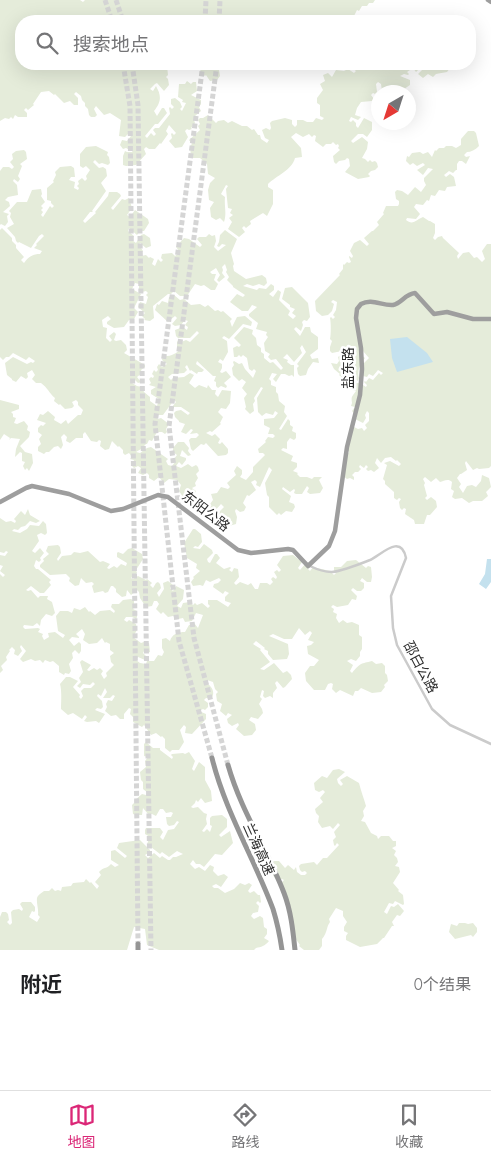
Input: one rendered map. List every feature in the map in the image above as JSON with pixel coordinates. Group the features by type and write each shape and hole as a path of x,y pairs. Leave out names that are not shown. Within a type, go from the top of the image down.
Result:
{"highway":[{"name":"盐东路","path":"308,566 329,546 335,531 347,447 360,395 362,348 356,318 361,304 369,301 389,305 396,304 409,294 415,293 434,314 447,312 473,319 491,319"},
{"name":"东阳公路","path":"0,502 32,486 69,494 111,511 123,509 158,495 168,496 238,550 251,553 293,550 308,566"},
{"name":"兰海高速","path":"212,758 228,810 252,858 273,911 282,950"},
{"name":"兰海高速","path":"228,765 244,811 284,894 293,927 295,950"}],"street":[{"name":"邵白公路","path":"308,566 332,572 371,559 383,550 391,547 401,548 405,551 406,558 391,596 396,645 432,709 450,725 491,744"}],"green space":[{"path":"0,0 80,0 83,2 85,0 375,0 367,6 362,6 354,15 15,15 15,70 167,70 168,75 166,77 169,85 164,91 157,83 150,89 153,91 156,86 159,92 160,98 154,111 157,116 162,108 167,113 145,136 147,138 151,133 154,136 156,134 153,130 159,128 170,114 169,108 172,109 174,107 171,104 171,99 175,98 180,102 182,107 180,109 182,111 186,103 182,102 183,100 178,97 179,84 185,84 187,81 191,84 196,82 197,91 191,95 201,100 199,107 201,111 195,116 195,123 192,129 185,131 188,137 182,147 175,148 169,141 172,138 171,134 174,135 176,133 169,125 166,131 168,134 161,144 155,149 146,147 144,149 146,154 136,165 126,166 123,165 125,151 132,152 133,150 130,147 123,149 120,145 122,140 127,141 131,136 128,134 125,137 119,136 121,120 110,113 104,115 96,106 94,109 97,115 91,117 81,96 76,92 74,94 78,98 78,105 74,105 70,101 64,103 49,91 41,92 34,105 28,110 26,108 24,110 27,113 27,117 15,115 13,119 11,117 0,121"},
{"path":"200,70 219,70 220,76 217,80 210,81 206,75 201,73"},
{"path":"336,70 350,70 354,73 355,70 410,70 407,72 408,75 400,76 410,80 410,85 381,85 378,82 376,85 371,85 371,101 361,102 355,115 361,117 358,120 351,117 349,121 353,120 358,128 364,118 371,122 372,130 367,137 363,134 358,134 351,141 353,143 362,137 368,142 367,149 362,158 368,162 370,160 372,162 375,161 378,167 368,174 370,176 358,179 345,172 350,166 349,159 347,158 336,164 334,162 333,156 340,150 338,144 336,145 333,142 323,147 315,141 316,136 312,137 309,134 303,137 296,133 291,137 301,148 302,157 295,158 291,166 268,184 268,187 273,190 273,204 267,216 263,213 250,221 251,224 246,228 244,226 242,228 245,232 239,237 228,229 232,222 229,218 233,215 230,213 232,209 228,208 226,189 228,186 226,185 221,194 225,197 224,222 220,218 216,220 211,217 210,208 214,202 209,200 208,190 210,183 215,178 208,174 207,164 200,158 191,157 190,146 192,144 189,140 200,130 198,120 208,115 216,123 224,120 228,123 232,121 242,126 247,126 252,130 254,129 261,139 267,143 269,140 265,138 262,130 266,128 270,130 270,123 272,121 285,118 292,120 292,124 295,127 297,120 313,122 316,118 322,120 324,118 320,116 320,105 317,103 317,98 323,90 320,84 325,81 323,75 328,73 332,77"},
{"path":"422,70 448,70 433,77 428,74 423,78 418,74"},
{"path":"468,131 476,133 479,146 464,155 466,157 470,156 466,164 459,161 457,170 453,173 449,171 444,175 446,177 450,174 454,177 456,186 447,187 445,191 439,190 435,196 431,195 429,201 427,200 423,205 416,204 414,207 420,214 416,219 407,218 406,220 413,222 423,217 435,224 433,238 435,240 442,236 459,253 458,259 463,253 469,252 474,258 477,257 482,262 485,259 482,251 487,244 491,244 491,466 489,468 473,470 466,461 467,470 457,478 463,493 467,486 472,485 476,487 481,481 482,475 489,478 491,487 486,492 488,496 482,501 469,503 462,498 455,499 452,497 454,491 451,489 451,481 440,482 436,478 431,482 425,477 423,479 427,496 425,498 427,500 431,497 436,501 437,507 430,515 427,515 424,524 415,524 414,520 405,514 406,509 402,510 400,508 399,502 401,499 397,500 394,498 394,492 385,484 383,479 387,465 384,463 390,461 399,466 401,464 397,460 391,457 385,458 381,463 377,458 375,463 379,468 374,472 368,471 366,465 364,468 360,465 361,469 352,475 354,480 347,479 342,475 345,458 349,452 346,447 347,439 354,427 362,428 364,431 367,428 365,425 369,421 369,413 367,411 363,423 355,419 357,417 352,411 355,407 351,406 352,397 356,391 352,390 352,383 360,383 366,387 365,381 369,378 373,380 379,373 381,375 383,373 378,370 373,376 369,374 367,377 363,376 363,364 369,358 363,351 361,355 365,358 359,368 358,381 347,376 343,378 339,375 331,363 337,364 339,361 338,357 344,353 342,351 332,353 330,351 332,341 330,339 330,318 333,319 335,317 333,315 337,302 333,300 331,302 334,304 332,311 328,315 322,316 316,311 315,301 340,275 343,264 351,262 349,256 352,258 353,256 350,251 354,243 360,240 367,246 369,244 364,238 379,225 377,222 384,214 386,206 398,206 399,201 396,199 395,192 397,190 402,191 408,195 415,187 421,192 426,185 424,178 433,169 428,168 423,175 417,170 425,165 423,163 417,166 413,163 410,165 406,161 407,156 409,157 412,153 420,152 423,154 428,152 432,157 435,150 439,148 452,146 456,148 461,145 461,139"},
{"path":"96,146 108,152 107,155 110,163 108,165 99,164 95,160 93,162 99,168 103,167 106,169 107,176 101,183 106,191 93,212 90,212 83,221 85,223 96,213 109,192 117,192 121,196 111,208 113,210 122,199 129,198 132,208 127,215 130,217 135,210 148,219 149,223 144,231 140,231 137,235 129,228 128,231 134,236 132,240 136,243 141,235 144,234 150,238 151,246 146,248 140,243 139,245 143,251 139,255 146,255 154,259 152,264 155,266 158,259 161,262 163,260 161,258 162,254 172,253 175,256 180,252 176,247 184,238 189,239 200,247 202,245 197,239 199,237 206,237 209,234 215,235 214,247 218,251 226,245 217,246 220,235 225,230 237,239 231,253 234,271 246,279 262,275 266,278 267,283 264,286 247,284 243,286 257,290 259,288 266,289 271,284 274,286 274,290 269,294 273,297 278,290 281,292 279,300 290,311 288,315 293,319 296,316 292,313 295,309 282,299 285,288 292,287 308,303 310,317 307,321 304,320 302,322 301,331 296,327 294,329 300,336 305,327 310,327 311,332 318,337 318,349 310,355 312,359 318,358 319,363 313,362 306,375 300,376 298,374 297,368 299,366 297,364 306,352 302,345 300,348 302,353 294,362 287,354 283,358 288,360 287,362 291,365 294,365 294,377 281,374 276,382 273,379 277,374 272,373 269,379 271,385 276,387 279,401 285,406 284,412 287,416 279,429 281,430 288,419 293,427 292,431 296,433 294,440 290,438 287,442 287,449 283,448 281,450 293,456 291,461 297,463 297,467 293,471 298,473 300,477 312,479 314,477 322,477 319,480 323,488 320,493 310,494 307,492 309,488 307,486 302,494 296,494 294,489 290,492 283,487 282,489 291,496 289,502 294,504 295,507 292,512 286,511 281,515 279,513 277,515 269,507 269,497 265,483 272,470 269,467 260,487 256,485 257,482 255,480 251,482 256,490 249,496 247,495 243,503 246,507 244,511 240,512 236,509 236,524 229,526 225,523 226,519 219,514 224,507 221,504 212,514 206,511 205,505 210,504 213,500 211,494 217,493 221,487 228,489 230,487 227,483 236,475 234,471 237,466 242,470 240,477 246,480 253,472 253,467 265,455 259,453 258,449 266,442 268,437 273,438 275,436 268,434 270,428 264,425 264,419 274,418 278,413 275,411 273,415 266,413 262,416 258,412 257,398 263,388 261,387 254,398 254,411 250,414 245,409 244,398 247,394 242,388 246,382 242,379 239,381 233,375 233,362 242,363 253,378 256,371 249,369 247,358 243,355 241,357 239,355 234,357 233,348 241,345 234,338 244,327 253,330 252,334 256,338 257,345 261,348 261,352 264,354 264,358 270,363 273,362 281,370 283,368 276,359 271,360 268,357 270,354 265,351 264,343 268,337 266,335 267,332 256,329 258,323 249,316 257,307 252,305 248,311 242,311 230,302 237,294 243,297 245,295 233,287 227,280 229,277 225,264 222,267 222,273 225,277 219,282 217,280 220,275 216,268 210,272 216,274 214,280 218,284 215,290 211,290 204,285 195,284 187,296 180,296 174,291 153,306 154,318 150,321 144,320 142,316 145,313 138,307 140,302 146,304 148,297 146,295 148,293 146,291 142,292 139,289 139,284 135,283 132,289 141,294 134,308 138,312 134,319 129,320 124,327 114,328 107,324 111,319 108,316 102,320 103,327 107,328 106,338 110,342 112,340 109,336 114,332 116,334 114,340 121,340 126,345 127,350 124,353 145,365 141,370 142,373 137,377 141,382 138,383 134,379 132,383 142,387 144,392 150,397 150,401 157,406 159,399 151,394 151,390 156,387 149,385 151,383 149,379 154,376 152,374 154,370 156,372 158,370 159,364 162,367 167,364 162,360 163,356 173,355 181,348 177,347 177,341 179,343 186,340 190,342 199,333 197,331 190,338 178,338 175,330 183,327 187,330 188,327 185,325 188,321 185,320 181,325 175,326 172,324 177,318 175,316 168,322 155,310 157,304 159,305 162,301 168,303 169,297 174,295 180,300 184,299 191,305 200,304 205,307 208,305 215,311 223,311 232,319 230,321 232,327 237,317 245,316 252,322 251,326 243,324 229,339 224,336 222,338 227,341 228,352 223,361 220,359 218,362 222,364 220,372 226,371 231,377 224,383 227,386 226,388 221,386 218,388 214,381 216,376 213,376 197,361 196,364 204,370 202,372 197,374 190,371 187,365 185,367 187,370 184,373 172,374 168,377 171,380 184,377 190,373 194,375 189,383 195,388 199,385 207,388 208,385 212,390 216,390 215,394 218,397 222,390 231,391 230,403 226,409 221,408 218,412 223,417 221,424 212,432 206,433 212,436 215,434 220,439 218,443 222,442 228,449 228,453 218,456 206,443 204,445 201,444 193,451 189,440 199,435 197,433 190,434 193,430 191,429 186,434 181,432 185,424 179,422 174,413 181,410 188,415 190,413 181,407 172,407 176,402 174,400 163,415 156,417 169,424 166,429 167,432 165,434 157,432 152,441 149,440 147,444 136,452 140,453 151,447 168,459 166,461 168,465 172,466 177,455 173,452 173,448 178,442 184,442 189,448 188,451 191,455 188,456 182,450 180,456 186,458 186,460 182,465 179,462 176,466 181,468 188,464 192,467 196,465 198,467 196,486 192,488 196,491 195,494 183,497 179,491 181,485 177,480 169,479 164,483 159,477 154,481 149,478 147,473 143,475 138,473 141,468 138,466 134,468 132,466 134,460 130,459 132,457 129,453 125,455 123,450 112,441 109,449 105,450 100,446 101,441 91,441 85,432 83,438 76,438 70,443 66,441 67,437 64,434 61,437 63,445 61,449 58,446 54,447 44,454 38,451 38,447 41,444 39,439 42,435 38,432 38,428 46,423 37,420 40,414 43,415 48,411 55,417 54,420 61,424 66,420 68,424 78,415 81,415 83,410 76,400 72,402 74,406 72,408 65,409 59,405 41,383 36,383 32,379 35,375 32,370 27,373 28,377 26,379 21,376 16,382 7,375 5,363 13,357 27,364 35,361 29,357 26,360 13,353 3,360 0,357 0,230 2,228 12,238 16,248 24,257 21,260 24,263 31,256 40,254 42,251 34,248 44,236 42,234 39,236 31,248 18,243 7,228 14,224 9,211 17,202 27,202 32,190 41,189 41,196 45,202 41,206 43,212 41,215 43,217 50,206 52,208 54,206 51,201 47,200 47,188 54,182 55,172 60,167 71,166 74,168 75,177 71,177 69,180 75,182 74,188 78,190 78,181 82,178 85,181 90,170 86,166 83,168 80,166 80,154 86,147"},
{"path":"24,150 27,159 20,164 22,166 18,176 20,179 18,182 14,179 13,181 17,185 18,195 8,197 5,200 9,202 10,206 3,212 9,214 7,216 8,222 5,226 0,225 0,171 3,167 12,169 14,167 10,162 13,159 12,154 16,151"},
{"path":"0,400 19,405 19,409 11,412 13,417 16,418 14,423 17,424 24,421 28,426 29,437 20,446 25,452 32,454 33,463 29,471 27,468 25,470 23,466 25,462 22,461 22,453 20,452 15,457 20,439 11,438 9,440 10,438 4,434 0,440"},
{"path":"28,509 30,515 40,521 36,523 30,521 18,530 14,529 12,531 20,533 30,525 39,526 43,521 46,524 47,533 45,535 41,533 37,535 39,541 32,551 35,553 40,548 44,553 39,562 36,560 34,566 51,580 49,582 51,585 44,593 40,593 31,586 26,590 31,590 38,598 40,596 48,596 47,599 52,602 55,613 52,616 46,614 41,620 40,626 37,623 33,626 24,625 23,627 25,629 40,629 38,632 43,634 44,640 49,637 48,633 55,632 63,638 65,635 58,631 56,616 60,611 72,613 74,608 80,610 85,607 95,615 100,611 110,610 114,613 115,611 111,607 112,604 119,604 123,600 131,599 134,601 133,609 137,611 137,617 136,619 126,617 124,620 127,622 129,620 136,624 137,630 133,637 141,643 149,643 150,652 144,651 145,660 138,657 136,660 146,664 147,661 154,661 158,655 162,656 164,652 162,639 166,638 170,641 174,635 185,632 189,625 194,623 198,628 203,615 196,613 192,621 185,622 183,618 168,617 156,609 159,604 157,601 154,601 152,606 146,607 137,590 131,595 127,590 126,596 122,597 113,586 111,586 108,592 94,593 92,586 94,584 92,582 86,583 81,578 79,585 75,586 69,581 70,578 66,574 50,575 40,565 49,554 46,551 48,546 58,545 60,547 61,553 57,559 58,561 62,556 71,555 74,552 88,551 100,562 103,561 110,564 107,568 109,569 114,566 117,568 121,564 126,566 127,563 117,557 117,553 123,554 132,548 142,554 143,559 136,570 137,573 131,578 133,579 138,576 147,579 152,583 150,585 153,588 158,582 161,588 157,593 159,597 164,589 163,583 168,581 173,585 170,588 173,591 176,586 184,590 183,599 177,606 181,608 183,603 190,602 193,605 195,603 197,605 202,603 208,608 210,606 208,600 217,600 228,607 231,603 225,601 225,597 229,593 225,591 223,594 213,587 214,584 221,580 219,578 210,582 206,580 203,586 193,586 191,582 193,577 200,571 196,568 197,564 187,558 184,543 193,529 195,529 201,534 202,542 198,547 195,546 193,548 200,549 204,544 213,553 207,559 208,562 210,563 215,554 217,554 220,558 216,563 224,569 230,567 229,570 232,572 234,568 238,569 239,577 234,583 236,585 240,582 248,585 251,583 255,589 258,589 260,583 270,585 273,582 271,579 273,577 276,579 277,577 274,572 281,570 277,565 283,556 293,555 302,562 298,568 300,570 306,563 310,567 308,569 310,571 313,567 330,571 334,575 336,573 334,567 341,567 347,561 356,560 366,568 368,566 371,567 371,582 367,582 362,578 360,581 364,583 364,588 361,591 353,588 351,590 357,596 356,600 352,599 348,605 337,607 333,605 331,607 334,609 333,612 337,614 336,618 339,623 343,620 347,623 352,622 359,625 362,649 356,661 351,659 347,661 353,665 350,671 352,673 359,665 372,661 376,664 382,663 385,666 388,681 381,692 372,693 361,688 355,691 353,696 340,690 336,693 332,689 333,684 331,683 328,684 325,690 314,690 306,681 305,673 310,666 314,666 319,660 308,654 307,646 314,642 308,640 312,633 310,631 305,635 299,628 292,639 284,639 273,634 269,636 288,644 289,654 287,659 273,660 265,648 256,641 253,644 261,649 270,662 260,669 264,670 274,663 283,673 287,671 292,679 283,688 277,681 275,683 277,688 273,693 273,698 270,696 265,698 263,696 264,691 262,690 260,697 262,699 259,704 263,713 258,719 251,717 249,720 255,724 256,730 252,735 244,736 236,729 239,725 238,723 232,726 228,723 227,719 232,715 228,713 226,716 220,711 222,704 217,701 216,694 218,692 213,682 207,680 205,683 211,687 213,694 211,699 206,698 204,700 208,703 208,707 205,710 199,711 206,714 206,719 192,734 185,733 186,727 184,725 180,730 184,742 179,750 172,750 170,752 165,748 165,739 162,736 156,733 151,735 144,725 142,727 133,722 133,717 130,714 131,709 129,708 124,714 124,719 120,719 116,715 111,716 105,711 108,700 112,701 115,696 103,698 107,692 105,688 101,696 98,694 97,696 102,701 103,707 95,710 105,714 99,723 96,721 84,721 87,717 85,715 82,719 73,713 68,715 61,709 60,684 66,677 78,681 73,687 81,699 83,696 81,691 84,688 91,688 95,684 93,682 90,685 83,684 80,688 77,686 81,682 79,678 83,672 80,662 82,660 91,665 87,670 89,671 94,668 97,670 100,668 103,671 101,674 104,679 107,676 106,673 114,665 111,662 110,656 114,653 110,650 110,644 105,643 102,638 97,643 89,644 83,640 85,634 82,629 76,634 79,638 72,637 69,640 74,646 79,642 81,644 81,651 79,654 75,650 72,653 73,658 69,664 71,671 69,674 65,673 64,675 59,672 59,666 53,661 45,660 43,663 40,660 35,661 31,659 23,662 20,659 26,651 21,645 22,651 18,656 14,654 15,650 12,647 9,650 6,657 7,660 1,666 3,670 0,673 0,574 3,577 5,575 0,571 3,566 0,565 0,555 5,556 8,552 0,552 0,518 6,522 11,521 15,523 14,519 21,511 25,515"},
{"path":"146,742 153,748 160,748 172,759 172,754 185,754 189,752 195,761 192,769 194,771 199,762 205,767 205,780 211,791 212,801 205,803 201,798 198,802 196,800 191,807 198,807 207,814 207,824 202,831 204,832 207,829 210,832 212,826 210,825 210,818 212,816 222,815 227,819 227,827 219,835 221,837 230,831 233,843 222,855 215,854 204,867 196,864 193,860 190,864 195,869 199,867 205,871 210,865 214,867 213,871 218,876 224,874 228,877 221,887 216,884 212,886 225,893 234,889 240,883 252,885 248,891 250,893 254,891 260,895 261,902 258,901 256,903 259,906 258,912 253,913 251,916 254,919 260,916 263,918 264,927 267,929 267,934 264,938 269,941 254,950 159,950 147,945 145,929 134,927 127,950 0,950 0,917 2,912 8,914 9,920 7,922 10,925 12,923 11,912 19,909 22,911 23,909 20,904 22,902 31,902 35,907 35,911 32,911 29,917 37,922 40,917 38,915 37,897 44,891 49,891 52,888 55,891 61,891 62,887 84,882 86,879 97,889 99,886 95,882 101,875 99,872 111,864 115,867 119,865 111,860 111,851 115,850 125,858 127,856 117,848 119,843 140,840 150,850 145,855 148,858 154,853 160,858 162,856 170,860 183,854 177,851 169,857 162,852 160,854 147,844 150,837 145,834 146,828 160,828 163,832 160,837 163,840 168,830 174,829 179,822 177,821 174,825 169,826 166,817 171,817 173,813 166,813 163,809 160,809 156,816 148,814 143,808 142,815 133,814 132,805 134,801 142,794 146,795 148,793 143,789 140,772 146,767 145,761 148,757 144,756 144,744"},
{"path":"339,769 345,772 337,779 341,786 343,784 340,780 347,776 359,783 366,806 361,821 365,822 371,833 377,836 378,839 381,836 389,836 393,841 396,841 396,846 392,848 396,851 394,855 398,862 395,866 399,867 400,872 393,883 403,895 404,904 395,901 393,904 389,903 384,912 387,914 391,906 394,907 398,904 404,911 400,916 397,915 392,922 394,926 377,944 360,947 346,940 348,933 344,931 344,927 347,922 343,916 343,911 336,908 329,919 330,922 319,950 304,950 299,946 293,935 281,883 284,880 278,881 274,877 272,861 279,861 285,868 288,865 294,870 296,867 297,872 305,875 307,873 305,871 302,872 300,870 299,866 301,864 314,862 317,865 323,858 327,858 339,845 337,843 335,846 333,840 336,837 334,832 340,825 338,823 333,829 330,826 322,828 318,822 319,816 315,809 323,802 320,798 325,792 323,790 319,792 315,790 314,783 322,776 327,778 333,770"},
{"path":"459,923 473,923 477,928 477,932 473,937 471,935 455,939 449,932 451,924 457,926"}],"water":[{"path":"407,337 427,353 433,362 397,372 392,358 390,339"},
{"path":"487,559 491,559 491,582 486,589 479,584 485,574"}],"tunnel":[{"path":"105,0 110,15"},
{"path":"116,0 121,15"},
{"path":"205,15 206,0"},
{"path":"219,15 220,0"},
{"path":"124,70 130,106 138,944"},
{"path":"133,70 138,105 151,950"},
{"path":"202,70 155,424 179,641 212,758"},
{"path":"216,70 169,426 194,638 228,765"}]}
